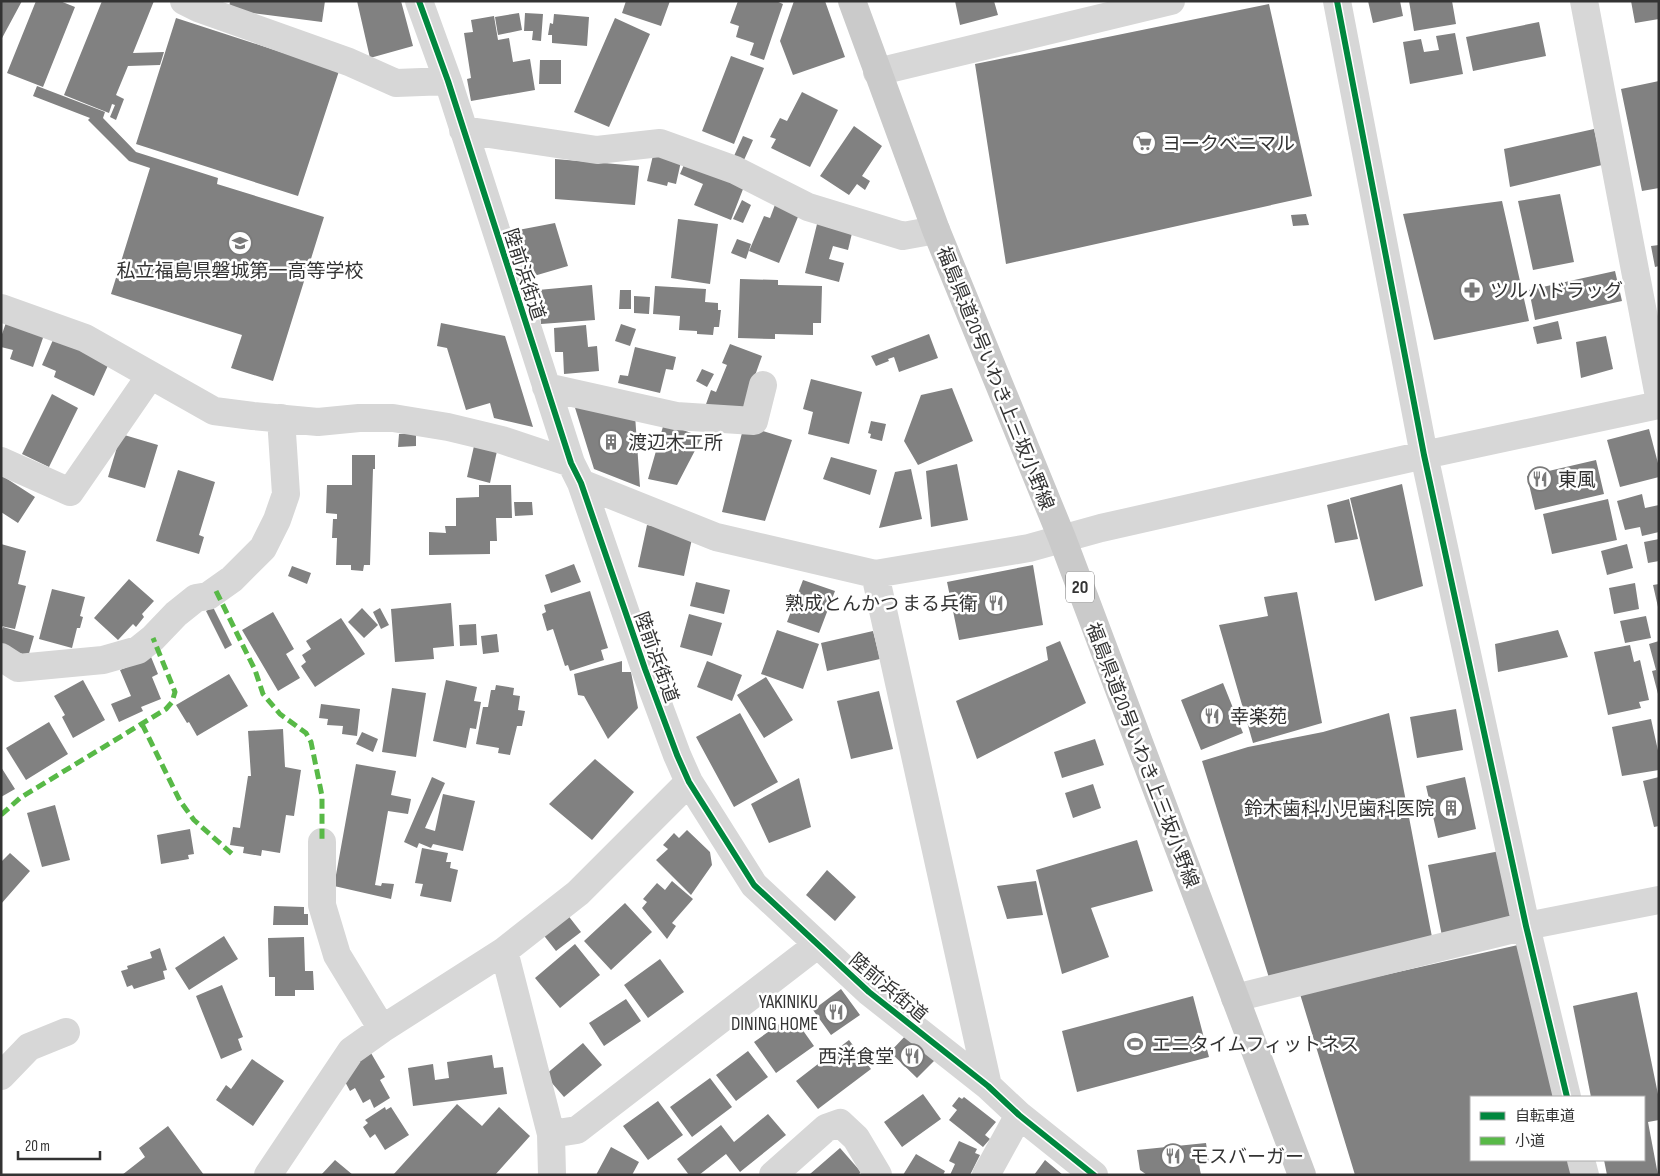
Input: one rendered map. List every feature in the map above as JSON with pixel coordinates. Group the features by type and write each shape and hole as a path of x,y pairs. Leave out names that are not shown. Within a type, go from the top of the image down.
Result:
{"main road":[{"name":"福島県道20号いわき上三坂小野線","path":"852,1 936,230 1062,538 1302,1175"}],"street":[{"path":"184,1 198,8 349,62 396,83 448,81"},
{"name":"陸前浜街道","path":"419,1 448,81 546,387 676,755 690,782 754,884 869,992 988,1086 1019,1115 1094,1175"},
{"path":"877,72 1171,1"},
{"path":"1337,1 1424,455 1526,926 1567,1096"},
{"path":"1584,1 1659,396"},
{"path":"463,130 597,150 660,143 735,170 816,210 903,236 936,230"},
{"path":"1,308 85,338 214,411 318,422 359,418 393,418 448,427 502,440 716,537 875,574 1029,548 1062,538 1424,455 1659,405"},
{"path":"1,461 70,492 150,376"},
{"path":"546,387 676,416 754,421 763,385"},
{"path":"1,657 18,668 103,660 138,650 196,598 208,596 232,579 263,548 277,520 286,494 281,418"},
{"path":"875,574 988,1086"},
{"path":"268,1175 351,1051 504,951 578,893 690,782"},
{"path":"322,842 322,905 337,955 382,1029"},
{"path":"1235,998 1526,926 1659,900"},
{"path":"551,1134 577,1130 817,945"},
{"path":"504,951 551,1134 552,1175"},
{"path":"1,1076 29,1047 66,1032"},
{"path":"986,1175 1019,1115"},
{"path":"773,1175 826,1128 840,1123 856,1138 878,1175"},
{"path":"1582,1161 1585,1175"}],"building":[{"path":"1,1 22,1 1,40"},
{"path":"36,1 60,1 75,7 43,87 7,73"},
{"path":"102,1 154,1 133,53 164,52 160,65 128,66 116,95 124,99 116,120 110,117 115,105 112,104 109,113 64,95"},
{"path":"230,1 325,1 322,22 229,10"},
{"path":"357,1 401,1 413,46 370,58"},
{"path":"626,1 670,1 661,26 622,13"},
{"path":"738,1 776,1 783,4 764,60 750,55 754,43 736,37 739,26 730,23"},
{"path":"794,1 825,1 845,57 793,75 780,41"},
{"path":"955,1 994,1 998,15 960,25"},
{"path":"1368,1 1400,1 1403,16 1373,23"},
{"path":"1409,1 1452,1 1456,24 1414,31"},
{"path":"1631,1 1659,1 1659,19 1635,23"},
{"name":"ヨークベニマル","path":"1269,4 1312,196 1006,264 975,64"},
{"path":"519,13 522,30 498,35 495,17"},
{"path":"525,13 543,14 541,41 532,40 533,31 524,31"},
{"path":"554,14 589,17 587,46 552,43 552,35 548,35 550,23 553,24"},
{"path":"494,16 498,40 509,38 513,62 530,59 535,90 471,101 467,79 471,78 464,33 473,32 471,20"},
{"path":"176,18 339,71 298,196 136,144"},
{"path":"615,18 650,34 609,127 574,112"},
{"path":"1539,22 1546,56 1473,71 1466,37"},
{"path":"1455,33 1463,74 1410,84 1403,42 1421,39 1424,52 1439,50 1436,36"},
{"path":"731,56 764,68 734,144 702,131"},
{"path":"540,60 561,60 561,84 539,84"},
{"path":"1659,81 1659,188 1642,191 1621,89"},
{"path":"37,86 105,112 103,118 136,152 218,178 217,184 324,217 273,381 231,368 242,335 111,294 150,168 129,161 88,120 90,118 33,96"},
{"path":"802,92 838,110 810,167 771,148 776,139 770,137 780,118 787,121"},
{"path":"854,126 882,146 862,176 870,181 865,190 857,184 849,195 820,176"},
{"path":"1594,129 1602,165 1510,187 1504,149"},
{"path":"743,136 753,140 744,160 734,156"},
{"path":"654,151 682,157 676,184 668,182 667,186 647,181"},
{"path":"555,159 639,166 635,205 555,199"},
{"path":"686,160 745,184 731,220 694,205 703,184 680,174"},
{"path":"1560,194 1574,262 1533,270 1518,201"},
{"path":"742,200 751,205 743,223 733,219"},
{"name":"ツルハドラッグ","path":"1502,201 1529,321 1434,340 1403,214"},
{"path":"776,202 800,212 779,263 749,251 764,216 770,218"},
{"path":"1306,214 1309,225 1293,226 1291,215"},
{"path":"678,219 718,224 710,284 671,278"},
{"path":"818,220 853,229 848,250 833,246 829,259 844,263 839,282 805,273"},
{"path":"555,223 568,266 527,278 513,231"},
{"path":"737,239 751,244 746,259 731,253"},
{"path":"1659,245 1659,266 1655,267 1651,246"},
{"path":"1615,271 1622,301 1535,320 1529,290"},
{"path":"740,279 778,280 778,285 822,286 821,323 813,323 813,335 775,334 775,339 738,338"},
{"path":"592,285 595,320 541,324 538,290"},
{"path":"655,286 706,289 705,302 718,303 718,310 721,310 719,327 714,327 713,335 697,334 697,331 679,330 680,316 653,314"},
{"path":"620,290 631,290 631,309 619,309"},
{"path":"634,296 650,297 649,314 634,313"},
{"path":"8,317 46,329 33,367 10,359 13,350 1,347 1,337"},
{"path":"1558,321 1562,339 1537,344 1533,327"},
{"path":"441,323 505,336 533,427 494,418 490,403 466,410 447,348 437,346"},
{"path":"621,324 636,329 630,346 615,341"},
{"path":"586,325 588,347 597,346 599,371 564,374 563,352 555,352 554,328"},
{"path":"56,333 111,359 94,396 54,377 56,371 42,365"},
{"path":"929,334 938,358 899,372 894,357 876,366 871,356"},
{"path":"1606,336 1613,369 1581,378 1576,342"},
{"path":"730,344 762,356 739,420 705,407 711,390 716,392 727,365 722,363"},
{"path":"635,347 676,357 673,370 666,369 660,393 618,383 620,375 628,376"},
{"path":"702,369 714,374 707,387 696,381"},
{"path":"811,379 862,392 849,444 808,434 813,412 803,409"},
{"path":"952,388 973,441 918,465 904,441 921,395"},
{"path":"52,394 78,408 49,467 22,454"},
{"name":"渡辺木工所","path":"572,398 635,415 640,487 594,469"},
{"path":"871,421 886,424 882,441 870,438 871,434 868,433"},
{"path":"664,423 702,437 677,485 648,479"},
{"path":"744,425 792,440 765,521 722,512"},
{"path":"1649,429 1659,467 1659,477 1620,487 1607,440"},
{"path":"416,433 416,446 398,447 399,434"},
{"path":"121,434 158,445 145,488 108,477"},
{"path":"474,446 497,451 490,483 467,477"},
{"path":"352,455 375,455 370,565 364,565 363,571 351,570 351,565 336,565 337,538 332,538 333,519 337,519 337,514 326,513 327,485 352,485"},
{"path":"831,457 877,470 870,495 823,479"},
{"path":"1596,460 1604,494 1535,510 1527,476"},
{"path":"957,464 968,520 931,527 926,471"},
{"path":"911,469 922,519 879,528 895,472"},
{"path":"178,470 215,482 199,535 204,537 199,554 156,541"},
{"path":"1,475 35,497 18,523 1,512"},
{"path":"1402,484 1423,586 1375,601 1350,498"},
{"path":"479,485 511,485 512,518 496,518 497,541 490,541 490,554 429,555 429,532 446,533 445,526 456,526 456,498 479,497"},
{"path":"1642,494 1645,508 1659,505 1659,532 1642,536 1640,527 1625,530 1617,501"},
{"path":"1349,499 1358,539 1335,543 1327,505"},
{"path":"1608,499 1617,540 1552,554 1543,514"},
{"path":"514,502 532,502 533,515 515,516"},
{"path":"647,525 693,534 684,576 638,567"},
{"path":"1659,539 1659,561 1648,563 1644,542"},
{"path":"1,544 26,551 18,584 26,586 15,629 1,626"},
{"path":"1627,544 1633,568 1607,575 1601,551"},
{"path":"574,564 581,582 551,593 545,575"},
{"name":"熟成とんかつ まる兵衛","path":"1033,565 1043,625 959,640 947,582"},
{"path":"292,566 311,573 307,584 288,576"},
{"path":"129,579 154,601 142,614 144,617 136,627 133,624 118,640 94,618"},
{"path":"803,580 835,591 819,633 787,622"},
{"path":"696,582 730,590 724,614 690,606"},
{"path":"1635,583 1639,609 1614,614 1609,588"},
{"path":"1659,584 1659,606 1658,607 1653,585"},
{"path":"52,589 85,597 80,616 83,617 80,628 77,628 72,648 39,639"},
{"path":"590,591 608,648 601,650 604,660 570,671 568,665 565,666 553,629 547,631 542,614 546,612 544,605"},
{"path":"1297,592 1322,723 1253,743 1219,625 1268,616 1264,597"},
{"path":"451,603 454,646 433,648 434,659 395,662 391,609"},
{"path":"213,607 232,645 225,649 206,611"},
{"path":"362,608 378,625 364,638 348,622"},
{"path":"380,608 389,625 381,629 373,612"},
{"path":"273,612 294,649 286,654 300,678 278,691 242,630"},
{"path":"689,614 722,623 712,656 680,647"},
{"path":"1646,616 1651,638 1625,643 1620,621"},
{"path":"341,618 365,654 315,687 301,666 306,662 302,655 311,649 306,641"},
{"path":"476,624 477,645 460,646 459,625"},
{"path":"3,627 34,636 28,657 1,649"},
{"path":"777,630 819,644 803,689 761,674"},
{"path":"1558,630 1568,657 1498,672 1495,644"},
{"path":"873,631 880,659 827,671 821,643"},
{"path":"497,634 499,652 483,654 481,636"},
{"path":"1060,641 1086,703 977,759 956,701 1048,660 1046,647"},
{"path":"1659,641 1658,694 1652,671 1656,670 1649,644"},
{"path":"1630,645 1634,662 1640,660 1649,700 1639,702 1641,708 1608,715 1594,652"},
{"path":"149,652 158,674 152,677 161,699 141,707 143,711 119,722 111,704 131,696 120,670 140,662"},
{"path":"622,661 622,672 631,672 638,708 608,739 584,696 578,695 574,674"},
{"path":"707,661 742,675 732,701 697,687"},
{"path":"229,674 248,706 197,736 176,705"},
{"path":"766,677 793,720 764,738 737,695"},
{"path":"83,680 105,720 73,738 62,717 65,715 54,696"},
{"path":"446,680 477,687 474,701 481,702 476,729 470,728 466,748 433,741"},
{"name":"幸楽苑","path":"1223,683 1243,733 1201,750 1181,700"},
{"path":"496,685 514,688 513,695 520,696 518,710 525,711 522,726 517,726 510,755 498,753 499,748 476,744 483,707 488,707 491,690 495,690"},
{"path":"392,688 426,693 416,757 382,752"},
{"path":"879,691 893,749 851,759 837,701"},
{"path":"321,704 360,709 357,736 342,734 343,726 327,725 328,719 319,718"},
{"path":"1456,709 1463,750 1417,758 1410,717"},
{"path":"740,713 778,782 734,807 696,737"},
{"path":"1389,713 1432,937 1270,981 1202,761 1248,747 1323,732"},
{"path":"1651,719 1659,755 1659,770 1622,776 1612,727"},
{"path":"49,722 68,754 26,780 6,748"},
{"path":"283,729 285,767 301,770 294,816 286,815 280,853 262,850 261,856 243,853 244,847 230,845 233,827 240,828 248,776 251,776 248,731"},
{"path":"362,732 378,739 373,752 356,744"},
{"path":"1095,739 1104,765 1062,778 1054,752"},
{"path":"595,759 634,792 592,840 549,804"},
{"path":"356,764 396,771 391,795 411,799 408,814 388,811 375,885 381,886 382,883 394,884 391,899 334,886"},
{"path":"1,767 15,789 1,797"},
{"path":"432,777 445,783 425,828 435,831 443,794 475,801 463,851 433,844 431,848 419,843 417,848 404,842"},
{"name":"鈴木歯科小児歯科医院","path":"1465,777 1476,829 1438,838 1426,786"},
{"path":"1659,777 1659,826 1654,827 1643,781"},
{"path":"799,778 811,827 769,843 751,804"},
{"path":"1093,784 1101,808 1073,818 1065,793"},
{"path":"55,805 70,860 42,867 27,813"},
{"path":"190,829 194,854 188,855 189,859 161,864 157,835"},
{"path":"687,830 710,852 712,865 691,895 656,860 668,849 663,845 674,833 679,838"},
{"path":"1137,840 1153,891 1091,908 1109,957 1062,974 1036,870"},
{"path":"422,848 448,853 446,862 451,862 450,868 458,870 451,902 420,896 423,884 415,883"},
{"path":"1500,851 1514,922 1442,936 1428,865"},
{"path":"10,853 30,871 1,904 1,862"},
{"path":"827,870 856,897 835,921 806,895"},
{"path":"672,881 693,899 672,923 676,926 667,939 642,908 647,902 643,899 657,883 665,890"},
{"path":"1036,881 1043,915 1007,919 997,886"},
{"path":"625,903 652,932 611,970 584,941"},
{"path":"274,906 304,907 304,914 308,914 308,925 273,925"},
{"path":"563,909 581,932 556,951 538,928"},
{"path":"224,936 238,959 189,990 175,968"},
{"path":"304,937 305,971 313,971 314,990 295,990 295,996 275,996 275,977 269,977 268,938"},
{"path":"575,944 600,975 560,1008 535,978"},
{"path":"1518,945 1556,1096 1470,1096 1470,1161 1572,1161 1575,1175 1355,1175 1300,994"},
{"path":"160,948 167,970 163,971 165,979 134,989 132,985 127,987 121,971 128,969 127,966 152,958 150,952"},
{"path":"660,959 684,992 648,1018 624,985"},
{"path":"222,985 243,1037 238,1039 242,1050 221,1059 196,996"},
{"name":"YAKINIKU DINING HOME","path":"841,989 860,1015 831,1035 813,1010"},
{"path":"1637,992 1659,1099 1659,1120 1648,1122 1658,1175 1607,1175 1604,1161 1645,1161 1645,1096 1591,1096 1573,1006"},
{"name":"エニタイムフィットネス","path":"1193,996 1209,1057 1077,1092 1062,1031"},
{"path":"626,999 641,1021 604,1046 589,1023"},
{"path":"792,1015 814,1046 776,1073 754,1042"},
{"name":"西洋食堂","path":"908,1033 935,1060 917,1078 890,1052"},
{"path":"849,1040 871,1069 818,1109 796,1081"},
{"path":"583,1043 602,1065 564,1097 545,1075"},
{"path":"748,1051 768,1077 736,1101 716,1075"},
{"path":"371,1053 385,1077 380,1080 390,1098 374,1108 370,1099 363,1103 355,1088 350,1091 342,1076 344,1069"},
{"path":"492,1055 494,1068 503,1067 507,1094 413,1106 408,1068 433,1064 435,1080 449,1078 447,1062"},
{"path":"252,1059 284,1081 253,1126 216,1100 226,1085 231,1089"},
{"path":"710,1078 732,1107 692,1137 670,1107"},
{"path":"923,1094 941,1119 902,1147 884,1122"},
{"path":"959,1097 962,1099 964,1097 996,1122 985,1135 990,1139 983,1147 949,1120 957,1110 952,1106"},
{"path":"658,1101 683,1135 648,1160 623,1126"},
{"path":"457,1104 482,1126 499,1107 530,1136 495,1175 393,1175"},
{"path":"385,1107 386,1110 391,1107 409,1135 385,1150 375,1134 370,1138 363,1127 368,1123 365,1120"},
{"path":"768,1114 786,1135 740,1172 726,1154 699,1175 689,1175 677,1159 721,1125 734,1142"},
{"path":"168,1126 204,1175 122,1175 145,1157 139,1148"},
{"path":"959,1141 977,1149 975,1153 980,1155 970,1175 950,1175 955,1164 949,1161"},
{"name":"モスバーガー","path":"1206,1143 1209,1162 1199,1165 1201,1175 1147,1175 1140,1170 1137,1150"},
{"path":"611,1147 639,1162 632,1175 596,1175"},
{"path":"840,1148 861,1172 858,1175 810,1174"},
{"path":"916,1154 945,1171 943,1175 903,1175"},
{"path":"335,1160 353,1175 321,1175"},
{"path":"1045,1160 1063,1175 1034,1175"}],"marked path":[{"path":"216,591 255,670 263,694 280,714 306,733 311,742 322,796 322,842"},
{"path":"1,815 20,798 166,709 172,702 175,692 153,638"},
{"path":"142,724 180,801 194,820 232,854"}],"cycle path":[{"path":"419,1 448,81 571,463 581,483 645,669 689,782 754,885 869,992 988,1086 1019,1115 1094,1175"},
{"path":"1337,1 1424,455 1526,926 1567,1096"}],"place":[{"name":"ヨークベニマル","path":"1144,143"},
{"name":"私立福島県磐城第一高等学校","path":"240,243"},
{"name":"ツルハドラッグ","path":"1472,290"},
{"name":"渡辺木工所","path":"611,442"},
{"name":"東風","path":"1540,479"},
{"name":"熟成とんかつ まる兵衛","path":"996,603"},
{"name":"幸楽苑","path":"1212,716"},
{"name":"鈴木歯科小児歯科医院","path":"1451,808"},
{"name":"YAKINIKU DINING HOME","path":"836,1012"},
{"name":"エニタイムフィットネス","path":"1135,1044"},
{"name":"西洋食堂","path":"912,1056"},
{"name":"モスバーガー","path":"1173,1156"}]}
